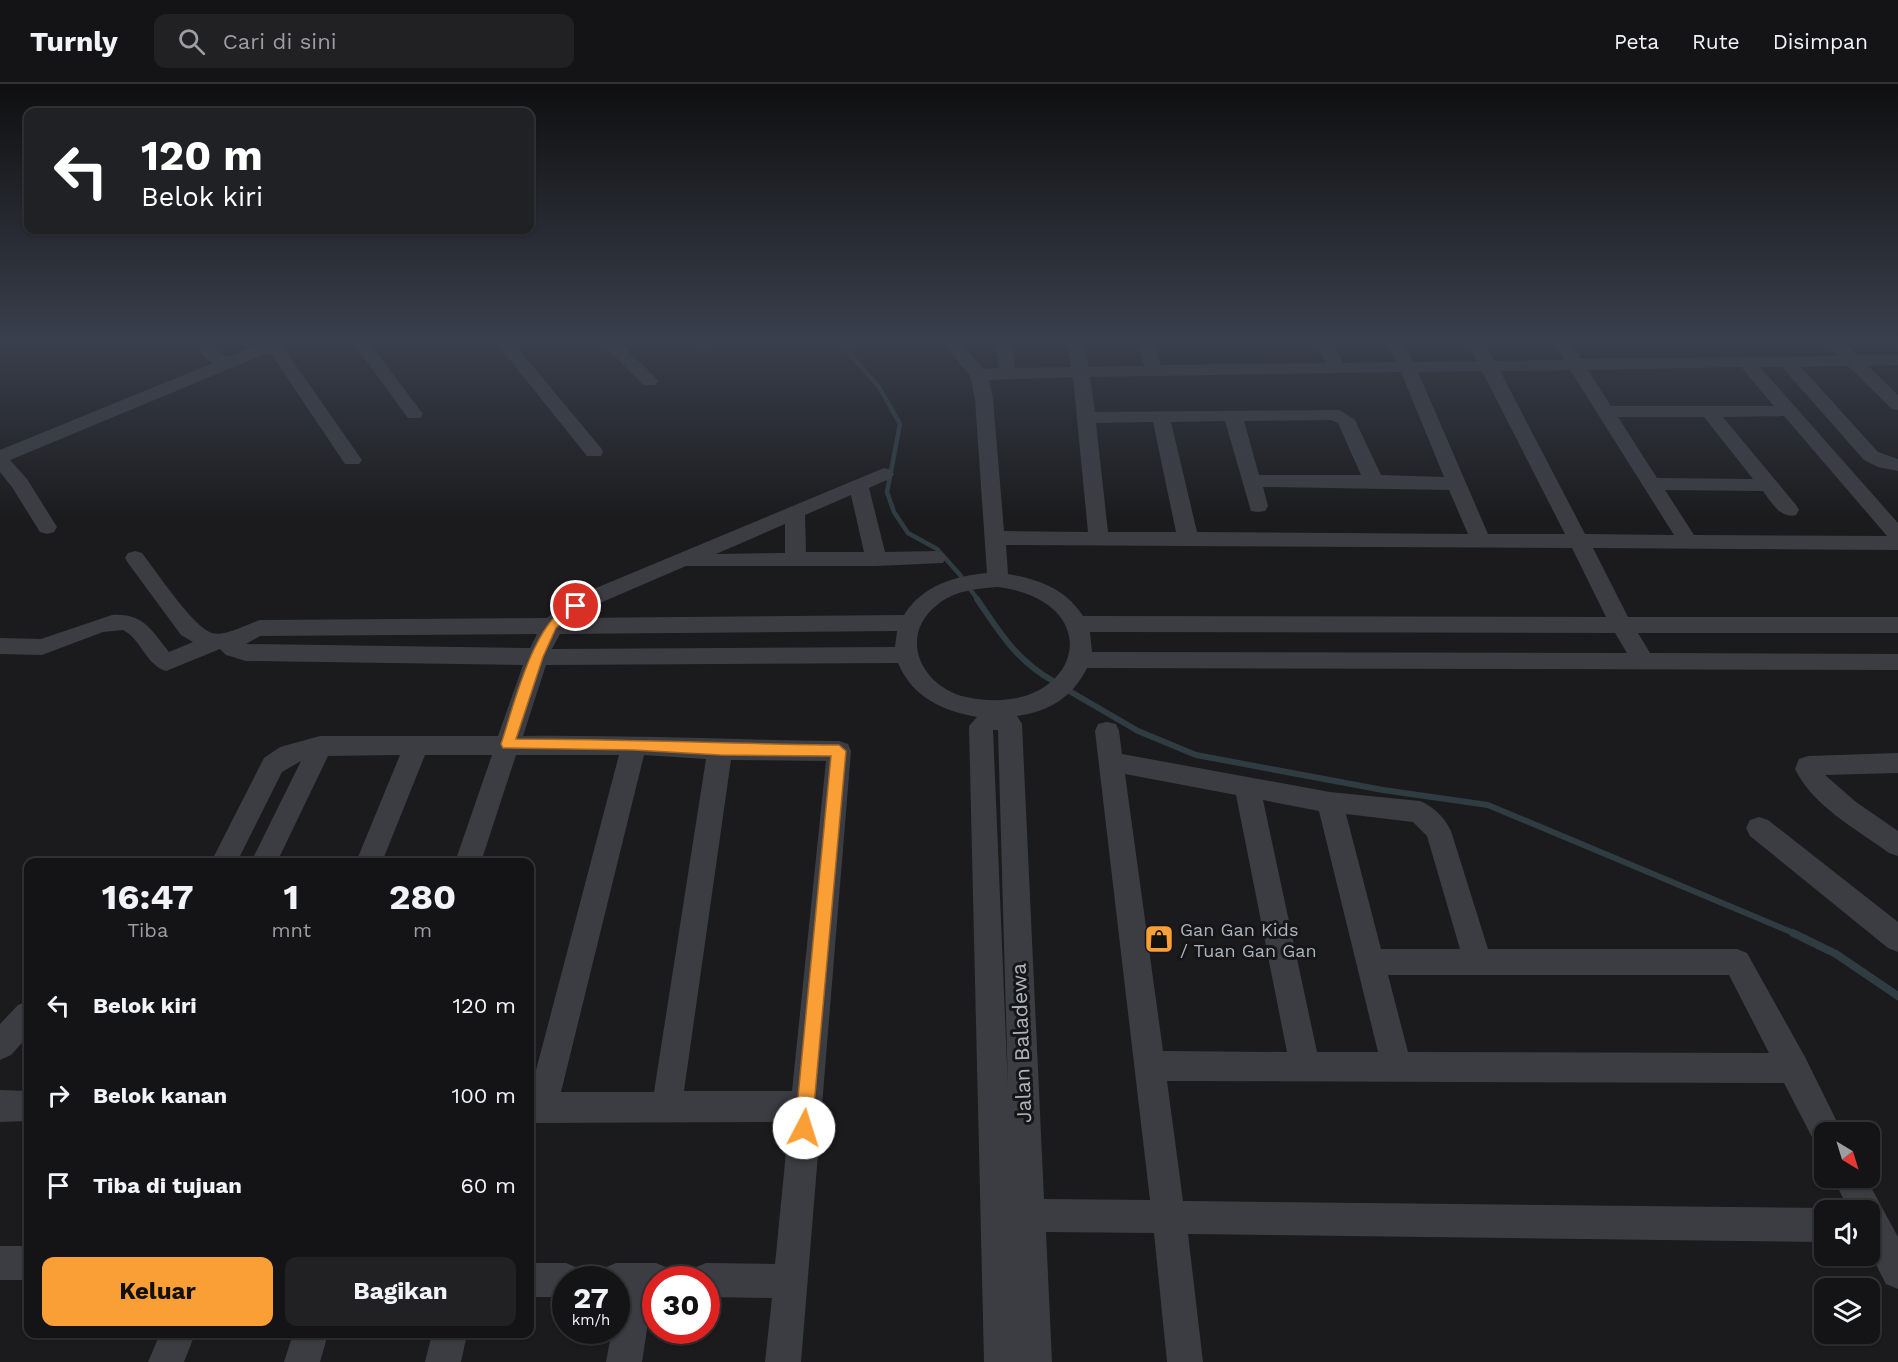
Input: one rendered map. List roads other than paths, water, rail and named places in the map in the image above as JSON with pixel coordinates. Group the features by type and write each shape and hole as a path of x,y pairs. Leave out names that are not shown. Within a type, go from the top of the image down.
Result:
{"street":[{"path":"47,527 20,483 0,458 140,400"},
{"path":"315,400 352,460"},
{"path":"403,400 414,414"},
{"path":"551,400 594,452"},
{"path":"984,400 998,580"},
{"path":"1084,400 1099,539"},
{"path":"1421,400 1481,541"},
{"path":"1507,400 1622,625 1643,661"},
{"path":"1598,400 1689,543"},
{"path":"1778,400 1898,536"},
{"path":"1820,400 1865,451 1892,464 1898,481"},
{"path":"1606,412 1788,411"},
{"path":"1710,413 1789,510"},
{"path":"1086,418 1327,414 1340,416 1346,420 1374,481"},
{"path":"1233,416 1258,506"},
{"path":"1161,417 1188,540"},
{"path":"469,858 537,657 551,626 576,606 884,474"},
{"path":"1251,481 1457,484"},
{"path":"1651,484 1769,485"},
{"path":"858,485 876,559"},
{"path":"795,512 796,560"},
{"path":"993,538 1898,543"},
{"path":"135,558 189,629 212,644"},
{"path":"681,561 936,558"},
{"path":"998,580 1023,584 1046,593 1065,606 1077,624 1083,641 1081,660 1072,677 1056,692 1034,703 1009,709 981,709 954,702 931,690 914,674 905,655 904,638 909,623 922,604 944,590 969,582 998,580"},
{"path":"0,646 40,648 99,626 123,621 135,625 151,648 166,663 212,644 225,640 235,641 247,632 260,628 909,623"},
{"path":"1077,624 1898,626"},
{"path":"235,641 234,649 246,653 537,657 905,655"},
{"path":"1081,660 1898,662"},
{"name":"Jalan Baladewa","path":"996,725 1013,1215 1034,1362"},
{"path":"1107,730 1169,1217 1185,1362"},
{"path":"371,858 417,745"},
{"path":"634,745 536,1108 667,1105 806,1106"},
{"path":"226,858 273,765 289,754 320,746 634,745 720,750 839,751 783,1362"},
{"path":"266,858 320,746"},
{"path":"667,1105 720,750"},
{"path":"1112,762 1330,802 1420,812 1438,831 1478,962"},
{"path":"1898,763 1815,765 1808,766 1807,769 1810,776 1828,795 1898,845"},
{"path":"1247,785 1305,1066"},
{"path":"1330,802 1397,1068"},
{"path":"1759,828 1898,939"},
{"path":"1370,962 1737,962 1821,1122"},
{"path":"0,1045 24,1019"},
{"path":"1149,1066 1794,1068"},
{"path":"0,1106 24,1106"},
{"path":"1013,1215 1814,1225"},
{"name":"Jalan Baladewa","path":"1002,1362 1013,1215"},
{"path":"1880,1240 1898,1272"},
{"path":"0,1263 24,1263"},
{"path":"534,1280 552,1280"},
{"path":"624,1362 637,1280"},
{"path":"720,1280 789,1281"},
{"path":"165,1362 176,1338"},
{"path":"302,1362 310,1338"},
{"path":"443,1362 449,1338"}],"waterway":[{"path":"886,400 900,424 887,492 894,512 908,533 937,549 961,576"},
{"path":"970,589 978,600"},
{"path":"977,599 1001,634 1019,655 1053,681"},
{"path":"1071,692 1138,731 1196,755 1383,790 1488,805 1796,934"},
{"path":"1793,933 1836,954 1898,996"}],"place":[{"name":"Gan Gan Kids / Tuan Gan Gan","path":"1159,939"}]}
